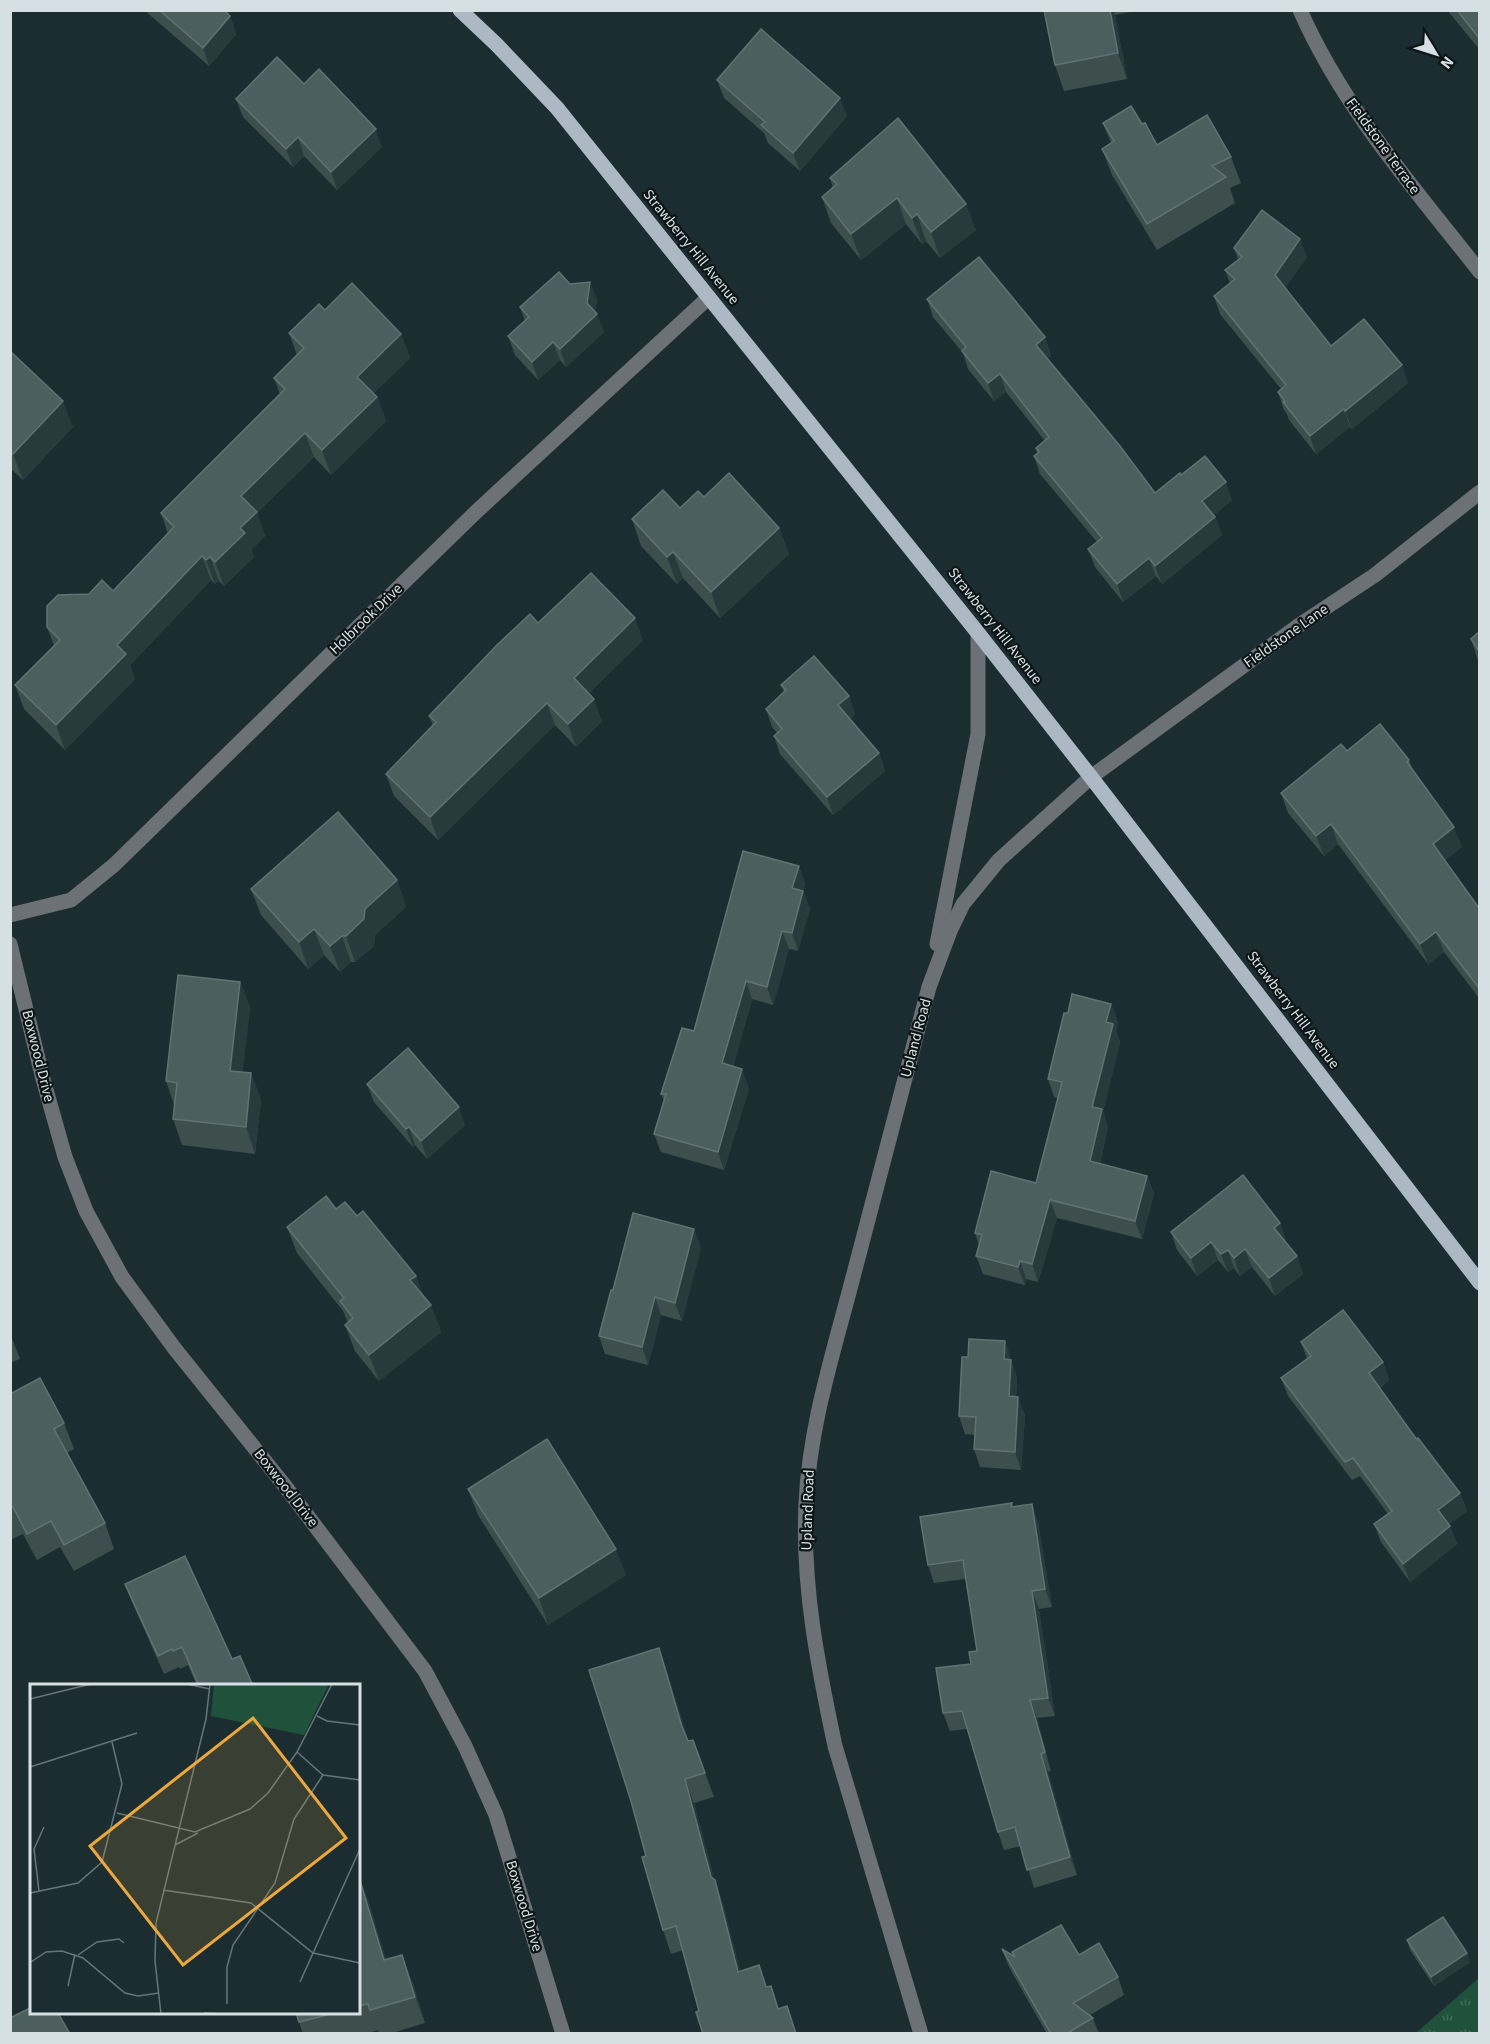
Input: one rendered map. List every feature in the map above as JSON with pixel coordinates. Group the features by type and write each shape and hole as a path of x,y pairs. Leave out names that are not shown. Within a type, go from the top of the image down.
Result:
{"main road":[{"name":"Strawberry Hill Avenue","path":"460,10 557,108 978,633 1479,1283"}],"street":[{"name":"Fieldstone Terrace","path":"1300,10 1316,47 1348,99 1479,272"},
{"name":"Holbrook Drive","path":"10,915 71,900 114,865 477,511 708,298"},
{"name":"Fieldstone Lane","path":"1091,777 1298,626 1375,575 1479,492"},
{"name":"Upland Road","path":"921,2034 829,1717 809,1607 806,1504 810,1465 829,1369 929,987 978,734 978,633"},
{"name":"Upland Road","path":"929,987 963,904 999,860 1091,777"},
{"name":"Boxwood Drive","path":"10,944 43,1079 65,1157 86,1211 123,1277 174,1348 285,1486 425,1671 465,1746 496,1815 563,2034"}],"green space":[{"path":"1479,1978 1479,2033 1416,2033"}],"building":[{"path":"159,10 224,10 230,16 203,48"},
{"path":"1044,10 1110,10 1118,53 1055,65"},
{"path":"1457,10 1479,10 1479,38"},
{"path":"761,29 840,98 793,153 761,125 765,122 717,80"},
{"path":"277,57 304,84 319,69 376,129 331,172 298,137 286,149 236,99"},
{"path":"1131,106 1142,124 1145,123 1157,145 1207,115 1231,157 1212,166 1226,177 1147,224 1102,149 1114,141 1103,123"},
{"path":"898,118 966,204 931,232 917,214 912,218 897,198 851,234 822,197 837,184 830,178"},
{"path":"1262,210 1300,239 1275,275 1331,346 1364,319 1402,365 1310,436 1283,402 1285,401 1278,392 1286,385 1214,296 1235,279 1225,270 1242,257 1234,248"},
{"path":"979,257 1045,337 1036,345 1120,446 1155,493 1205,456 1226,482 1202,501 1215,517 1155,566 1149,558 1117,584 1088,549 1102,538 1034,456 1039,452 1036,448 1049,437 1000,374 988,383 962,351 966,347 927,299"},
{"path":"559,272 570,284 590,282 587,303 597,314 560,349 553,342 532,362 508,336 529,317 520,307"},
{"path":"352,283 401,334 357,377 377,397 322,450 305,433 241,496 257,512 240,528 245,533 215,562 210,557 206,560 202,556 117,645 126,654 56,725 15,685 60,640 47,627 47,606 58,595 89,594 102,580 113,591 174,527 161,513 285,389 274,378 304,348 289,333 319,304 325,310"},
{"path":"10,351 63,401 13,454 10,451"},
{"path":"729,473 779,528 711,592 673,552 667,557 632,519 663,490 680,508 698,491 704,497"},
{"path":"591,573 635,618 574,678 594,699 568,724 547,703 430,817 386,774 436,722 429,716 497,645 530,614 538,623"},
{"path":"1479,632 1479,651 1471,639"},
{"path":"814,656 849,696 838,705 879,753 827,797 774,736 782,729 766,709 786,690 781,685"},
{"path":"1380,724 1409,760 1407,762 1454,827 1433,844 1479,908 1479,988 1436,932 1420,944 1331,824 1316,836 1281,793 1341,744 1347,751"},
{"path":"338,812 397,880 365,909 364,919 346,936 342,936 330,946 314,929 299,942 251,889"},
{"path":"743,851 799,866 792,888 803,891 792,933 782,931 767,987 746,981 722,1063 742,1069 718,1152 654,1134 666,1094 661,1094 682,1028 694,1031"},
{"path":"178,975 240,982 230,1071 251,1073 246,1127 173,1119 177,1083 166,1081"},
{"path":"1072,994 1111,1004 1106,1022 1113,1024 1092,1107 1102,1109 1090,1161 1147,1176 1135,1221 1050,1200 1032,1264 1020,1261 1018,1267 976,1256 982,1235 975,1233 991,1171 1036,1183 1062,1082 1048,1079 1064,1013 1068,1013"},
{"path":"408,1048 459,1107 421,1141 409,1127 406,1129 367,1084"},
{"path":"1243,1175 1280,1223 1274,1228 1297,1256 1269,1278 1245,1249 1234,1258 1228,1250 1221,1254 1211,1242 1191,1258 1171,1232"},
{"path":"326,1196 336,1209 345,1202 357,1216 363,1211 416,1276 410,1280 431,1305 369,1355 345,1325 353,1318 340,1301 344,1298 287,1227"},
{"path":"633,1213 694,1229 675,1303 655,1297 642,1347 599,1336"},
{"path":"1343,1310 1383,1362 1369,1373 1417,1440 1418,1438 1460,1493 1438,1510 1450,1526 1403,1564 1374,1524 1392,1511 1353,1458 1345,1462 1281,1378 1311,1356 1301,1342"},
{"path":"969,1339 1005,1341 1004,1359 1011,1360 1009,1396 1018,1397 1015,1452 974,1449 976,1417 959,1416 962,1357 968,1357"},
{"path":"40,1378 64,1423 54,1429 105,1523 64,1545 51,1521 27,1534 13,1507 10,1509 10,1394"},
{"path":"547,1439 616,1549 539,1598 468,1489"},
{"path":"1012,1503 1011,1507 1032,1504 1045,1589 1032,1591 1048,1698 1030,1700 1045,1752 1041,1754 1070,1857 1027,1870 1015,1827 998,1832 962,1711 943,1713 936,1668 971,1664 969,1652 977,1651 963,1560 928,1565 920,1517"},
{"path":"185,1556 232,1659 240,1656 252,1684 198,1684 182,1647 158,1656 125,1584"},
{"path":"659,1648 682,1727 688,1741 693,1740 705,1773 685,1779 711,1877 715,1880 738,1972 759,1965 766,1987 771,1986 778,2009 787,2006 796,2034 703,2034 676,1926 663,1930 642,1857 646,1856 631,1801 589,1670"},
{"path":"360,1881 384,1960 402,1955 415,1997 370,2010 368,2004 360,2006"},
{"path":"1443,1917 1467,1953 1431,1977 1407,1940"},
{"path":"1061,1925 1079,1955 1099,1943 1118,1977 1073,2003 1093,2018 1066,2034 1051,2034 1002,1949 1015,1957 1012,1952"},
{"path":"30,2008 30,2014 59,2014 70,2034 10,2034 10,2018"},
{"path":"296,2014 331,2014 299,2022"}]}
